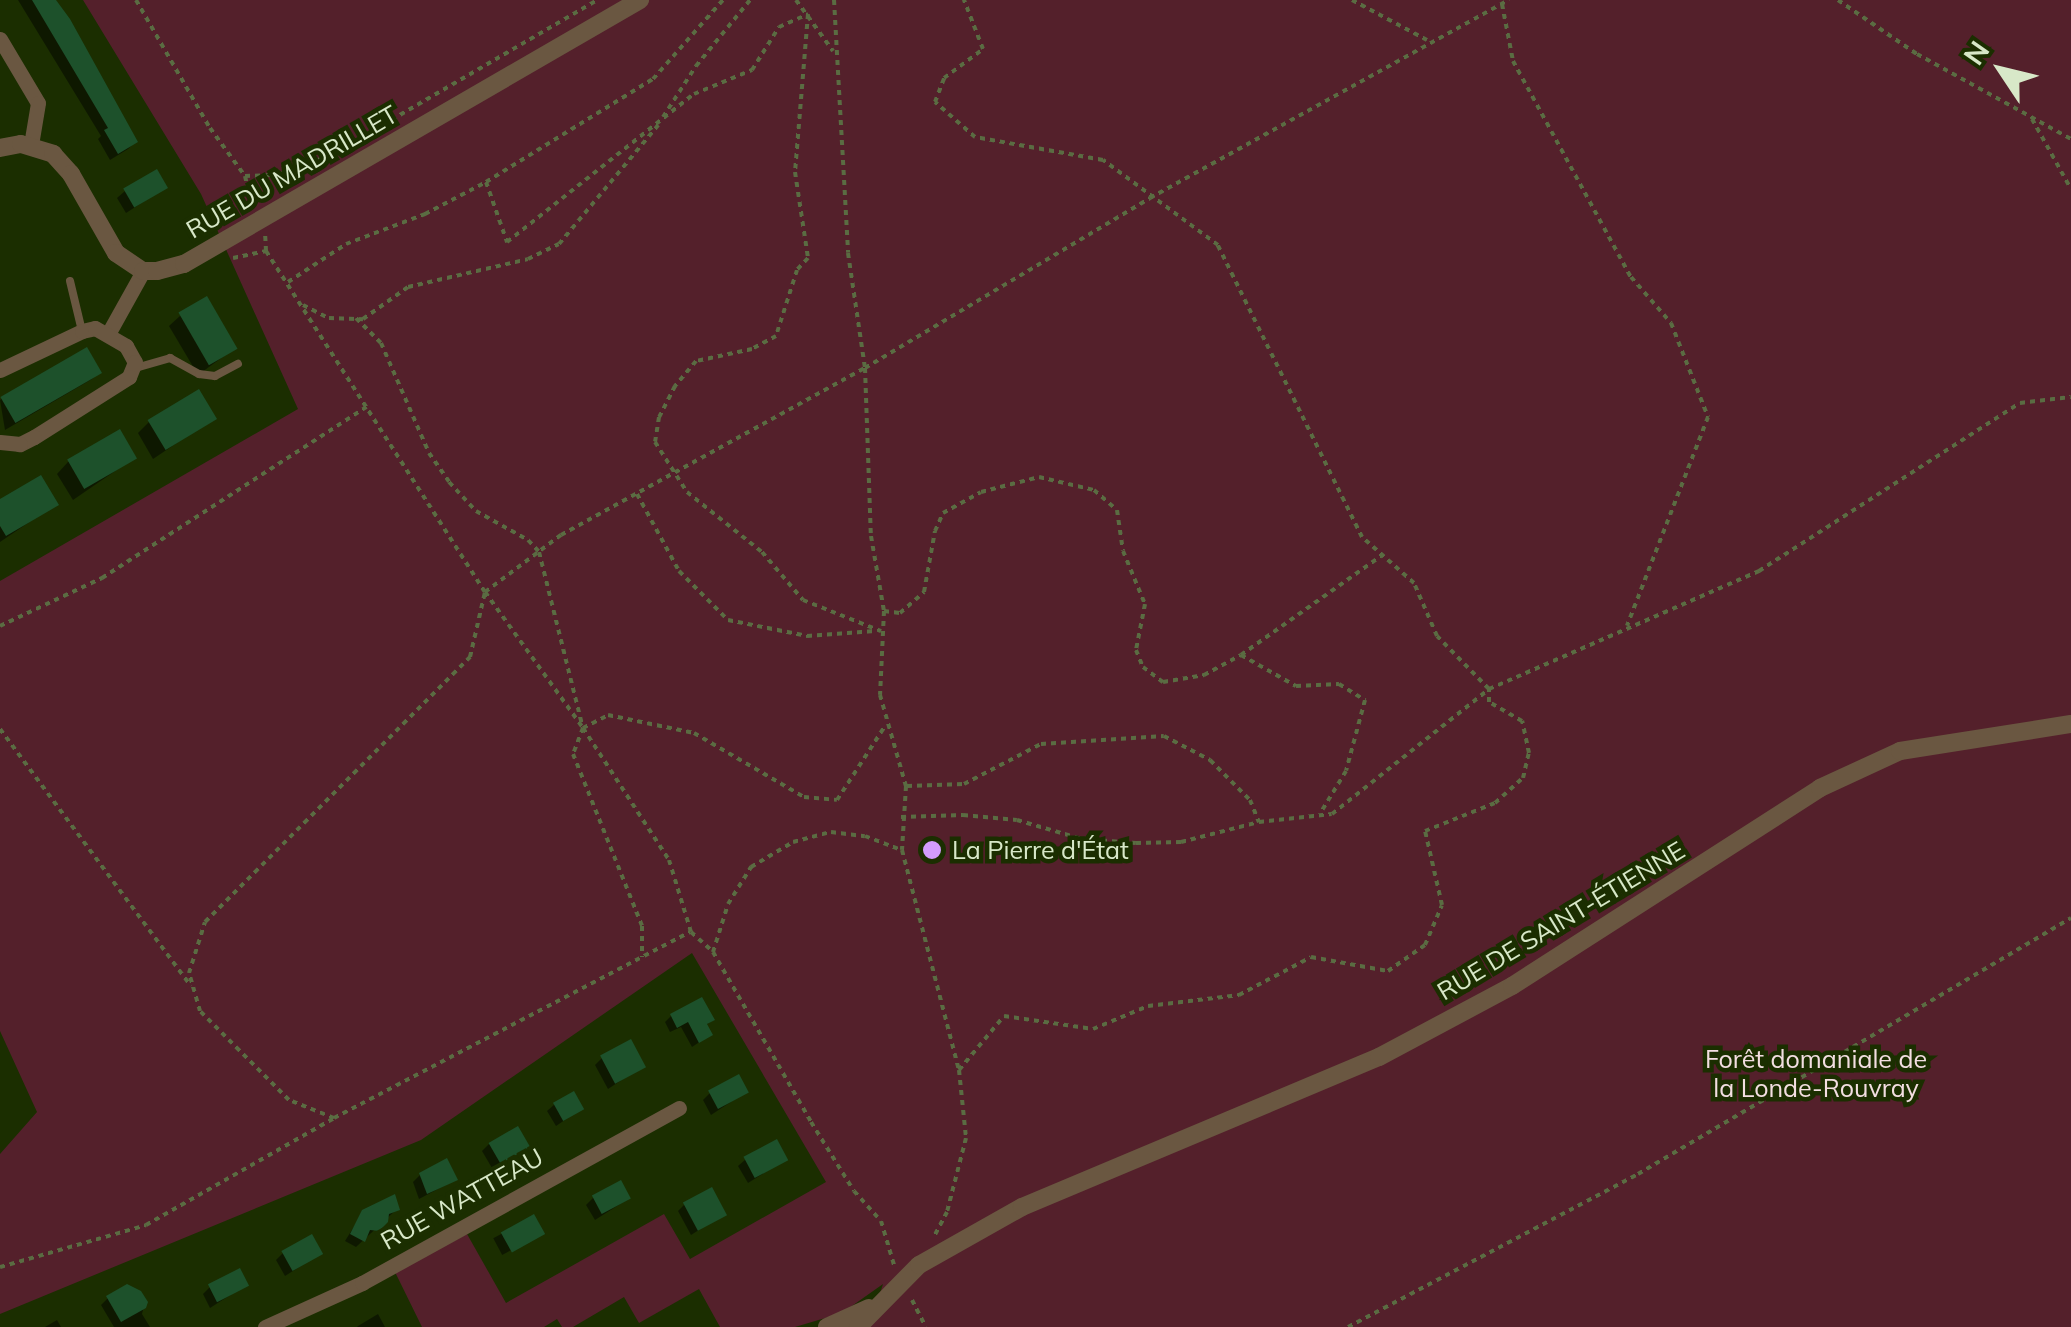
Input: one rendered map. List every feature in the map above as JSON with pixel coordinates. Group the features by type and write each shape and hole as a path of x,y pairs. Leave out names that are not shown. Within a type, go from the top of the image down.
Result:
{"street":[{"name":"RUE DU MADRILLET","path":"143,271 184,264 640,0"},
{"path":"0,39 38,103 32,145"},
{"path":"0,148 32,145 63,162 116,253 143,271 108,334"},
{"path":"0,370 82,330 96,328 126,346 135,362 130,377 34,437 20,444 0,444"},
{"name":"RUE DE SAINT-ÉTIENNE","path":"878,1304 919,1264 1022,1207 1379,1057 1512,986 1820,788 1900,751 2071,724"},
{"name":"RUE WATTEAU","path":"264,1327 362,1283 679,1108"},
{"path":"827,1327 878,1304"},
{"path":"858,1327 878,1304"}],"lane":[{"path":"70,280 82,330"},
{"path":"132,369 170,358 199,374 214,376 238,364"}],"path":[{"path":"136,0 210,128 245,176 247,195 260,220"},
{"path":"245,176 278,174 331,155 597,0"},
{"path":"286,283 346,244 425,214 486,182 652,79 723,0"},
{"path":"299,303 329,318 356,318 408,288 528,259 559,244 662,120 696,66 750,0"},
{"path":"796,0 836,55"},
{"path":"834,0 848,253 865,368 871,536 884,610 880,695 906,786 902,850 959,1070 966,1138 947,1212 919,1264"},
{"path":"959,1070 1004,1016 1093,1029 1148,1006 1239,995 1311,956 1388,971 1425,945 1442,905 1426,831 1494,803 1523,778 1530,753 1522,720 1489,702 1489,689 1437,636 1414,583 1362,537 1218,245 1103,160 975,137 935,102 944,78 984,49 964,0"},
{"path":"1352,0 1430,41"},
{"path":"334,1118 289,1100 200,1010 189,973 205,922 470,658 485,592 539,552 865,368 1150,198 1509,0"},
{"path":"1838,0 1917,54 2071,139"},
{"path":"1502,4 1514,61 1631,277 1672,323 1708,417 1626,629"},
{"path":"486,182 507,242 694,94 752,70 779,27 808,14"},
{"path":"808,14 795,172 808,258 797,270 776,336 752,349 696,361 675,386 659,417 656,442 687,492 762,552 803,600 881,631"},
{"path":"2032,117 2071,190"},
{"path":"266,252 485,592 583,728 669,860 691,932 713,952 810,1122 854,1191 881,1221 902,1282 926,1327"},
{"path":"356,318 381,343 430,453 449,482 476,511 528,540 539,552 583,728 573,754 642,926 642,958"},
{"path":"901,818 963,815 1017,820 1082,839 1136,843 1181,842 1259,822 1332,814 1489,689 1759,571 2020,403 2071,397"},
{"path":"0,626 102,578 366,407"},
{"path":"884,610 900,613 924,592 943,513 982,492 1039,477 1094,490 1116,510 1123,551 1145,604 1136,650 1143,667 1163,682 1204,674 1242,655 1382,555"},
{"path":"638,494 679,571 728,620 808,636 881,631"},
{"path":"1242,655 1296,686 1339,684 1366,700 1346,771 1320,814"},
{"path":"583,728 608,714 694,733 804,798 837,800 886,725"},
{"path":"0,728 194,989"},
{"path":"906,786 964,784 1041,744 1075,745 1134,736 1164,736 1210,760 1250,800 1259,822"},
{"path":"713,952 728,904 752,866 793,842 831,832 865,836 902,850"},
{"path":"1348,1327 1638,1174 2071,918"},
{"path":"0,1267 146,1224 334,1118 691,932"}],"green space":[{"name":"Forêt domaniale de la Londe-Rouvray","path":"83,0 2071,0 2071,1327 869,1327 883,1284 842,1313 795,1327 720,1327 699,1289 639,1323 624,1297 573,1327 562,1327 557,1319 544,1327 422,1327 395,1272 467,1234 506,1303 664,1214 690,1259 826,1182 692,953 421,1140 0,1314 0,1154 37,1112 0,1031 0,581 298,409 201,194"}],"building":[{"path":"32,0 56,0 138,142 118,154 104,130 108,128"},
{"path":"157,169 168,188 134,208 123,188"},
{"path":"207,296 238,349 209,365 178,312"},
{"path":"87,347 102,373 15,423 0,397"},
{"path":"199,389 217,419 166,450 148,420"},
{"path":"120,429 137,458 84,489 67,460"},
{"path":"41,475 59,505 6,536 0,526 0,499"},
{"path":"702,997 715,1020 707,1024 713,1035 699,1043 688,1022 677,1028 670,1014"},
{"path":"631,1039 646,1067 615,1084 600,1055"},
{"path":"739,1074 749,1093 718,1109 708,1090"},
{"path":"574,1091 584,1109 563,1121 553,1103"},
{"path":"518,1126 530,1147 501,1164 489,1143"},
{"path":"777,1139 788,1160 755,1178 743,1157"},
{"path":"447,1158 458,1180 427,1194 419,1173"},
{"path":"621,1180 631,1199 602,1214 592,1195"},
{"path":"712,1187 727,1215 698,1231 683,1202"},
{"path":"395,1194 400,1210 389,1214 388,1222 379,1231 370,1230 365,1242 350,1234 362,1210"},
{"path":"534,1214 545,1234 512,1253 501,1232"},
{"path":"312,1234 323,1254 293,1271 281,1251"},
{"path":"240,1268 249,1286 217,1302 208,1284"},
{"path":"127,1284 141,1291 148,1302 146,1308 121,1322 106,1296"}],"place":[{"name":"La Pierre d'État","path":"932,850"}]}
